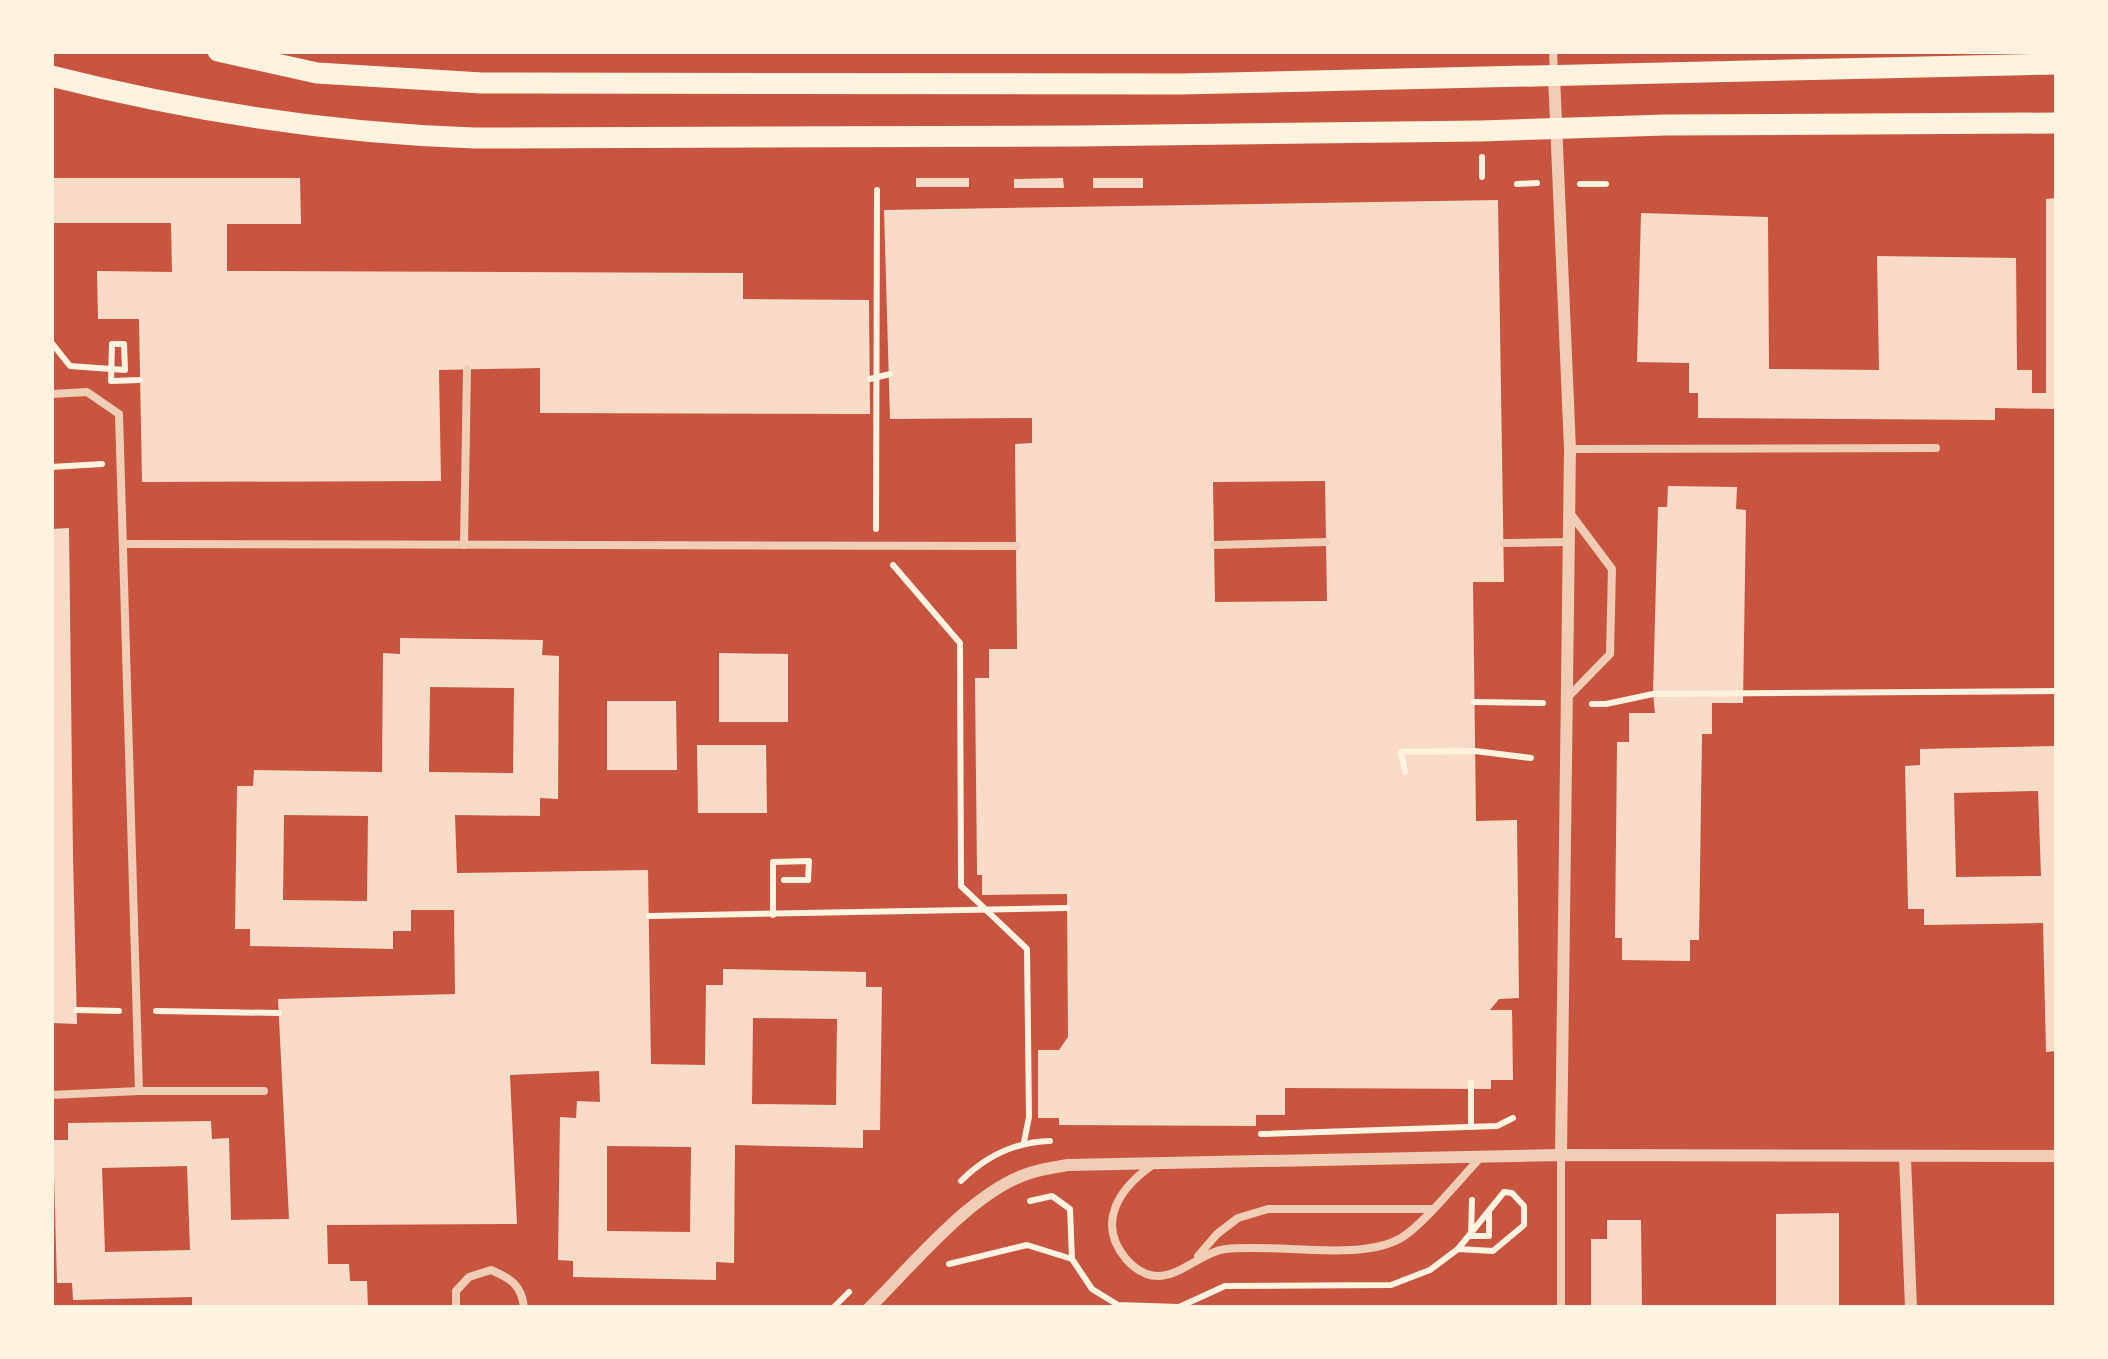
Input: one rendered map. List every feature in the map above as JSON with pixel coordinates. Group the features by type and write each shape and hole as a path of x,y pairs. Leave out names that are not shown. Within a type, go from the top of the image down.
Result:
{"main road":[{"path":"218,51 317,74 482,82 1180,84 2057,64"},
{"path":"51,76 200,109 423,136 1078,136 2057,123"}],"street":[{"path":"1554,76 1570,449 1561,1156"},
{"path":"869,1308 990,1192 1028,1173 1068,1165 1561,1156 2057,1156"},
{"path":"1905,1157 1911,1308"}],"lane":[{"path":"1553,51 1554,76"},
{"path":"464,545 467,369"},
{"path":"51,394 87,392 119,414 139,1091"},
{"path":"1570,449 1936,448"},
{"path":"1569,512 1612,569 1610,654 1569,696"},
{"path":"1214,545 1326,542"},
{"path":"1504,543 1569,542"},
{"path":"125,544 1017,546"},
{"path":"51,1095 264,1091"},
{"path":"1561,1156 1561,1308"},
{"path":"1195,1259 1221,1249 1372,1249 1403,1237 1481,1157"},
{"path":"1155,1162 1122,1192 1112,1216 1112,1234 1136,1269 1158,1276 1178,1271 1195,1259 1238,1218 1268,1209 1432,1209"},
{"path":"456,1308 456,1291 469,1276 491,1270 512,1279 524,1308"}],"path":[{"path":"877,190 876,546 960,643 961,886 1028,949 1029,1117 1024,1142"},
{"path":"51,342 70,367 125,370 124,344 112,344 111,381 140,380"},
{"path":"870,379 890,374"},
{"path":"1653,694 2057,692"},
{"path":"1405,772 1401,752 1474,751 1531,758"},
{"path":"773,915 773,862 809,861 808,880 784,880"},
{"path":"649,916 1067,908"},
{"path":"76,1010 121,1011"},
{"path":"144,1011 279,1013"},
{"path":"1030,1201 1052,1196 1070,1209"},
{"path":"1458,1249 1490,1210 1489,1236 1471,1236 1472,1207"},
{"path":"962,1251 950,1264 1027,1245 1072,1259"}],"building":[{"path":"51,178 300,178 301,224 227,224 227,271 743,273 743,299 869,300 870,414 540,413 540,368 439,370 441,481 142,482 139,319 98,319 97,271 172,272 171,223 51,223"},
{"path":"916,178 969,178 969,187 916,187"},
{"path":"1063,178 1064,188 1014,188 1014,179"},
{"path":"1093,178 1143,178 1143,188 1093,188"},
{"path":"2057,198 2057,409 1995,408 1995,420 1698,418 1698,393 1689,393 1689,363 1637,362 1641,213 1768,217 1769,369 1879,370 1877,256 2016,258 2017,370 2032,370 2032,393 2046,393 2046,199"},
{"path":"1498,200 1504,582 1473,582 1476,821 1517,820 1519,998 1499,999 1490,1010 1512,1010 1513,1080 1491,1080 1491,1089 1285,1088 1285,1115 1256,1115 1256,1126 1059,1125 1059,1118 1038,1118 1038,1050 1059,1050 1068,1037 1067,894 982,895 982,875 977,875 975,678 989,678 989,649 1017,649 1015,444 1032,443 1032,418 890,419 884,210","holes":["1325,481 1327,601 1215,602 1213,482"]},
{"path":"1668,486 1737,487 1736,509 1746,510 1743,703 1712,703 1712,734 1702,734 1699,940 1690,940 1690,961 1622,960 1622,938 1615,938 1617,742 1629,742 1629,713 1655,713 1658,507 1667,507"},
{"path":"69,528 77,1024 51,1023 51,529"},
{"path":"400,638 543,640 542,655 559,656 558,799 540,798 540,816 455,815 457,873 648,870 651,1064 705,1065 706,985 723,985 723,969 866,972 866,987 882,987 880,1130 863,1130 863,1148 735,1145 734,1263 716,1262 716,1280 573,1277 573,1261 558,1260 560,1117 576,1118 577,1101 600,1102 599,1071 510,1075 517,1224 327,1225 328,1264 349,1264 350,1281 367,1281 368,1308 192,1308 192,1297 73,1300 72,1283 57,1283 53,1140 68,1140 68,1123 211,1121 212,1139 229,1138 231,1220 289,1219 278,999 455,994 454,910 411,910 411,931 393,931 393,949 250,946 250,929 235,929 237,786 253,786 254,770 382,772 383,653 400,654","holes":["430,687 514,688 513,773 429,772","284,815 368,816 367,901 283,900","753,1018 837,1019 836,1105 752,1104","607,1146 691,1147 690,1232 607,1231","187,1166 190,1250 105,1252 102,1168"]},
{"path":"719,653 788,654 788,722 719,722"},
{"path":"607,701 676,701 677,770 607,770"},
{"path":"697,745 766,745 767,813 698,813"},
{"path":"2057,746 2057,1051 2046,1052 2043,923 1924,925 1924,909 1908,909 1905,766 1920,765 1920,749","holes":["2038,791 2041,876 1956,877 1954,793"]},
{"path":"1839,1213 1839,1308 1776,1308 1776,1214"},
{"path":"1607,1220 1641,1220 1642,1308 1591,1308 1591,1239 1607,1239"}]}
